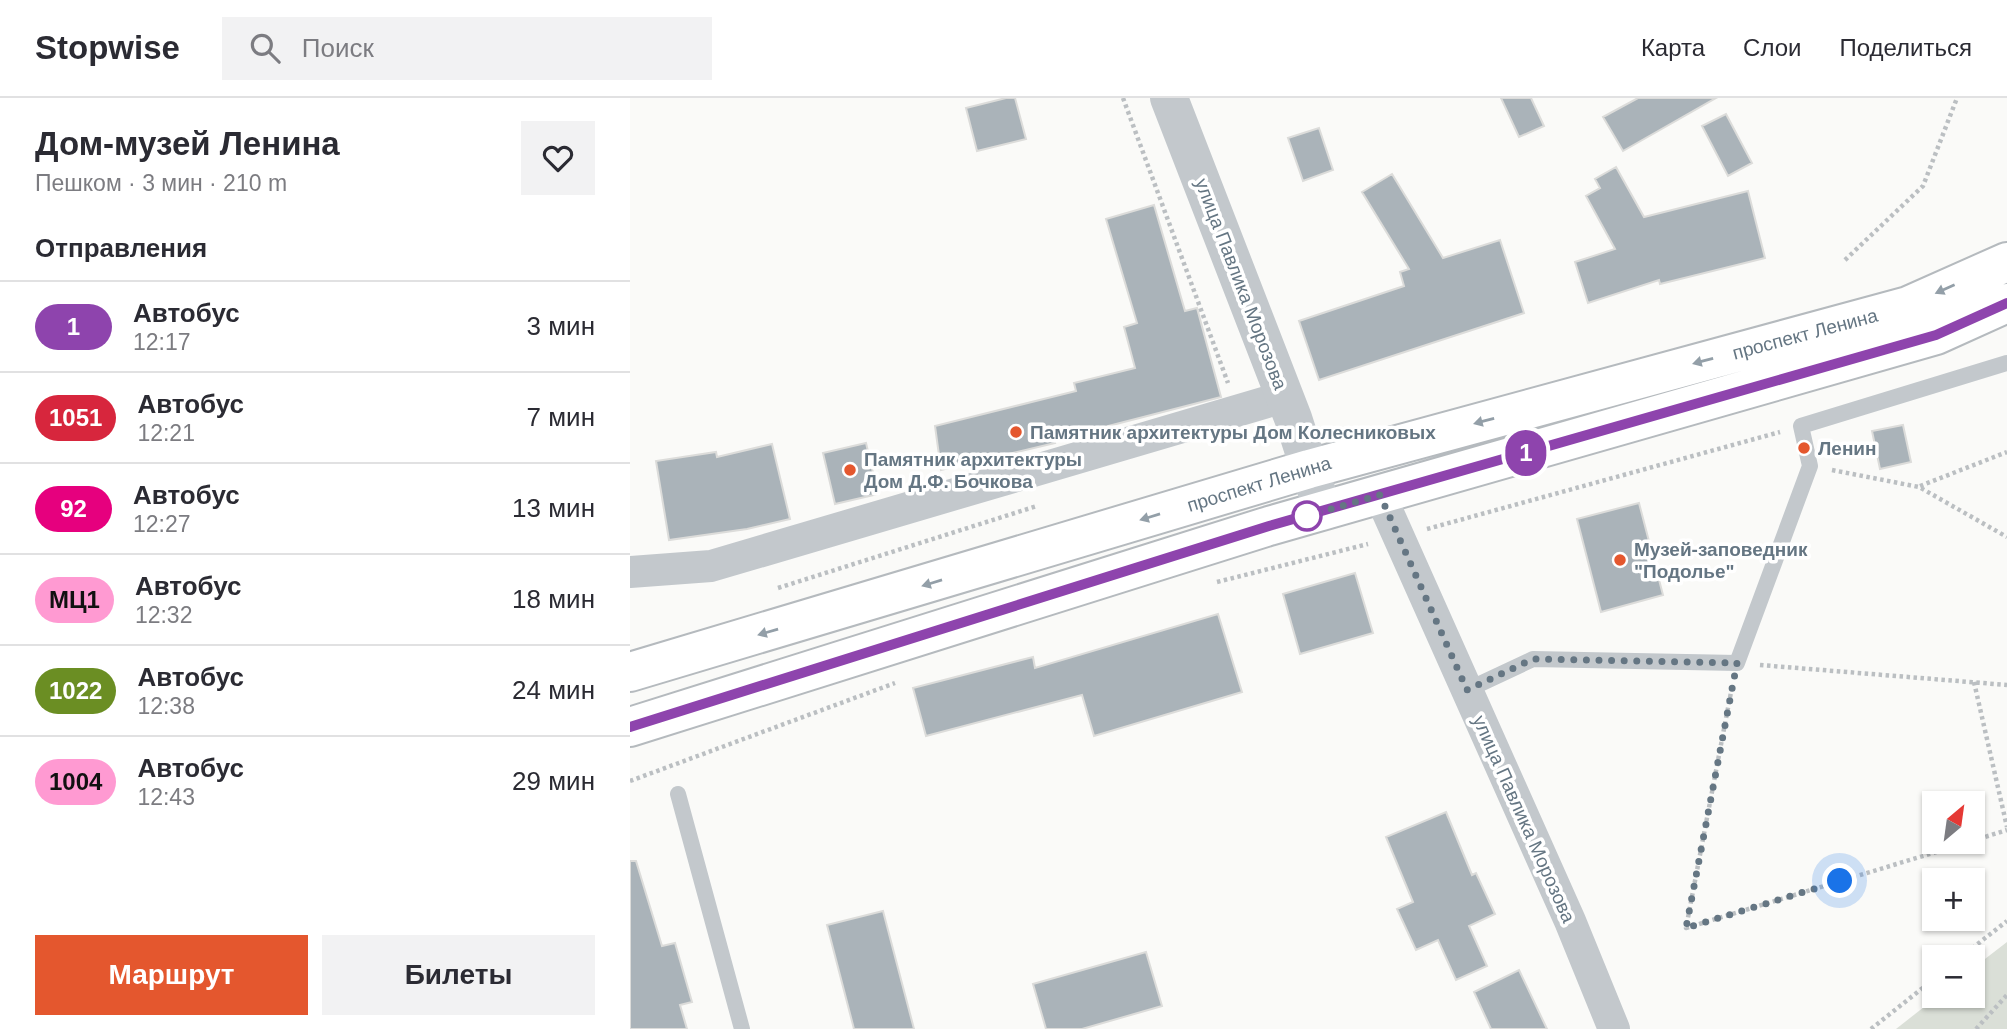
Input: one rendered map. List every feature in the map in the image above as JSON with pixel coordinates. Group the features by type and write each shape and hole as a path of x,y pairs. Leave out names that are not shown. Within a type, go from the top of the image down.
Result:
{"main road":[{"name":"проспект Ленина","path":"630,672 834,613 1309,468 1908,306 2007,262"},
{"name":"проспект Ленина","path":"630,727 1323,511 1936,335 2007,303"}],"street":[{"name":"улица Павлика Морозова","path":"1169,98 1284,397 1323,511"},
{"path":"630,572 711,566 1284,397"},
{"name":"улица Павлика Морозова","path":"1380,495 1614,1029"}],"lane":[{"path":"1467,690 1533,659 1737,663 1810,466 1801,426 2007,363"},
{"path":"678,794 742,1029"}],"path":[{"path":"1124,98 1238,411"},
{"path":"1845,260 1923,186 1957,98"},
{"path":"1399,536 1801,426"},
{"path":"1919,486 2007,452"},
{"path":"1810,466 1919,486 2007,537"},
{"path":"772,590 940,539"},
{"path":"1928,854 1686,928 1737,663 2007,685"},
{"path":"630,781 899,682"},
{"path":"1974,682 2007,829 1985,836"},
{"path":"1976,945 2007,921"},
{"path":"1871,1029 1922,989"},
{"path":"1976,1029 2007,995"}],"shaded area":[{"path":"2007,942 2007,1029 1896,1029 1923,1008 1985,1008 1985,959"}],"building":[{"path":"1015,98 1026,139 977,151 966,108"},
{"path":"1501,98 1531,98 1544,126 1519,137"},
{"path":"1638,98 1716,98 1623,151 1603,117"},
{"path":"1726,114 1752,163 1728,176 1702,126"},
{"path":"1319,128 1333,170 1303,181 1288,138"},
{"path":"1616,167 1644,217 1748,191 1765,258 1660,284 1659,280 1588,303 1575,262 1615,249 1586,196 1600,188 1595,179"},
{"path":"1392,174 1443,258 1500,240 1524,313 1319,380 1299,321 1404,286 1400,272 1409,269 1362,192"},
{"path":"1154,205 1185,311 1197,308 1221,397 1054,440 1055,443 941,470 935,426 1076,391 1074,383 1135,368 1124,327 1137,323 1106,219"},
{"path":"1903,425 1911,462 1880,469 1872,431"},
{"path":"866,443 878,494 835,504 823,453"},
{"path":"772,444 790,519 747,529 669,540 656,461 716,452 717,457"},
{"path":"1639,503 1663,595 1601,612 1577,519"},
{"path":"1355,573 1373,633 1300,654 1283,594"},
{"path":"1218,614 1242,692 1094,736 1082,695 926,736 913,688 1033,657 1035,668"},
{"path":"1446,812 1472,875 1476,873 1495,914 1469,926 1487,966 1456,980 1438,940 1416,950 1397,909 1413,902 1386,837"},
{"path":"630,861 636,861 662,946 675,943 692,1002 680,1005 687,1029 630,1029"},
{"path":"883,911 914,1029 854,1029 827,925"},
{"path":"1146,952 1162,1006 1082,1029 1046,1029 1033,984"},
{"path":"1519,970 1547,1029 1491,1029 1474,992"}],"bus line":[{"name":"1","path":"630,727 1269,526 1936,335 2007,303"}],"place":[{"name":"Памятник архитектуры Дом Колесниковых","path":"1016,432"},
{"name":"Ленин","path":"1804,448"},
{"name":"Памятник архитектуры Дом Д.Ф. Бочкова","path":"850,470"},
{"name":"Музей-заповедник \"Подолье\"","path":"1620,560"}],"route":[{"path":"1307,516 1380,495 1467,690 1533,659 1737,663 1686,928 1840,881"}]}
